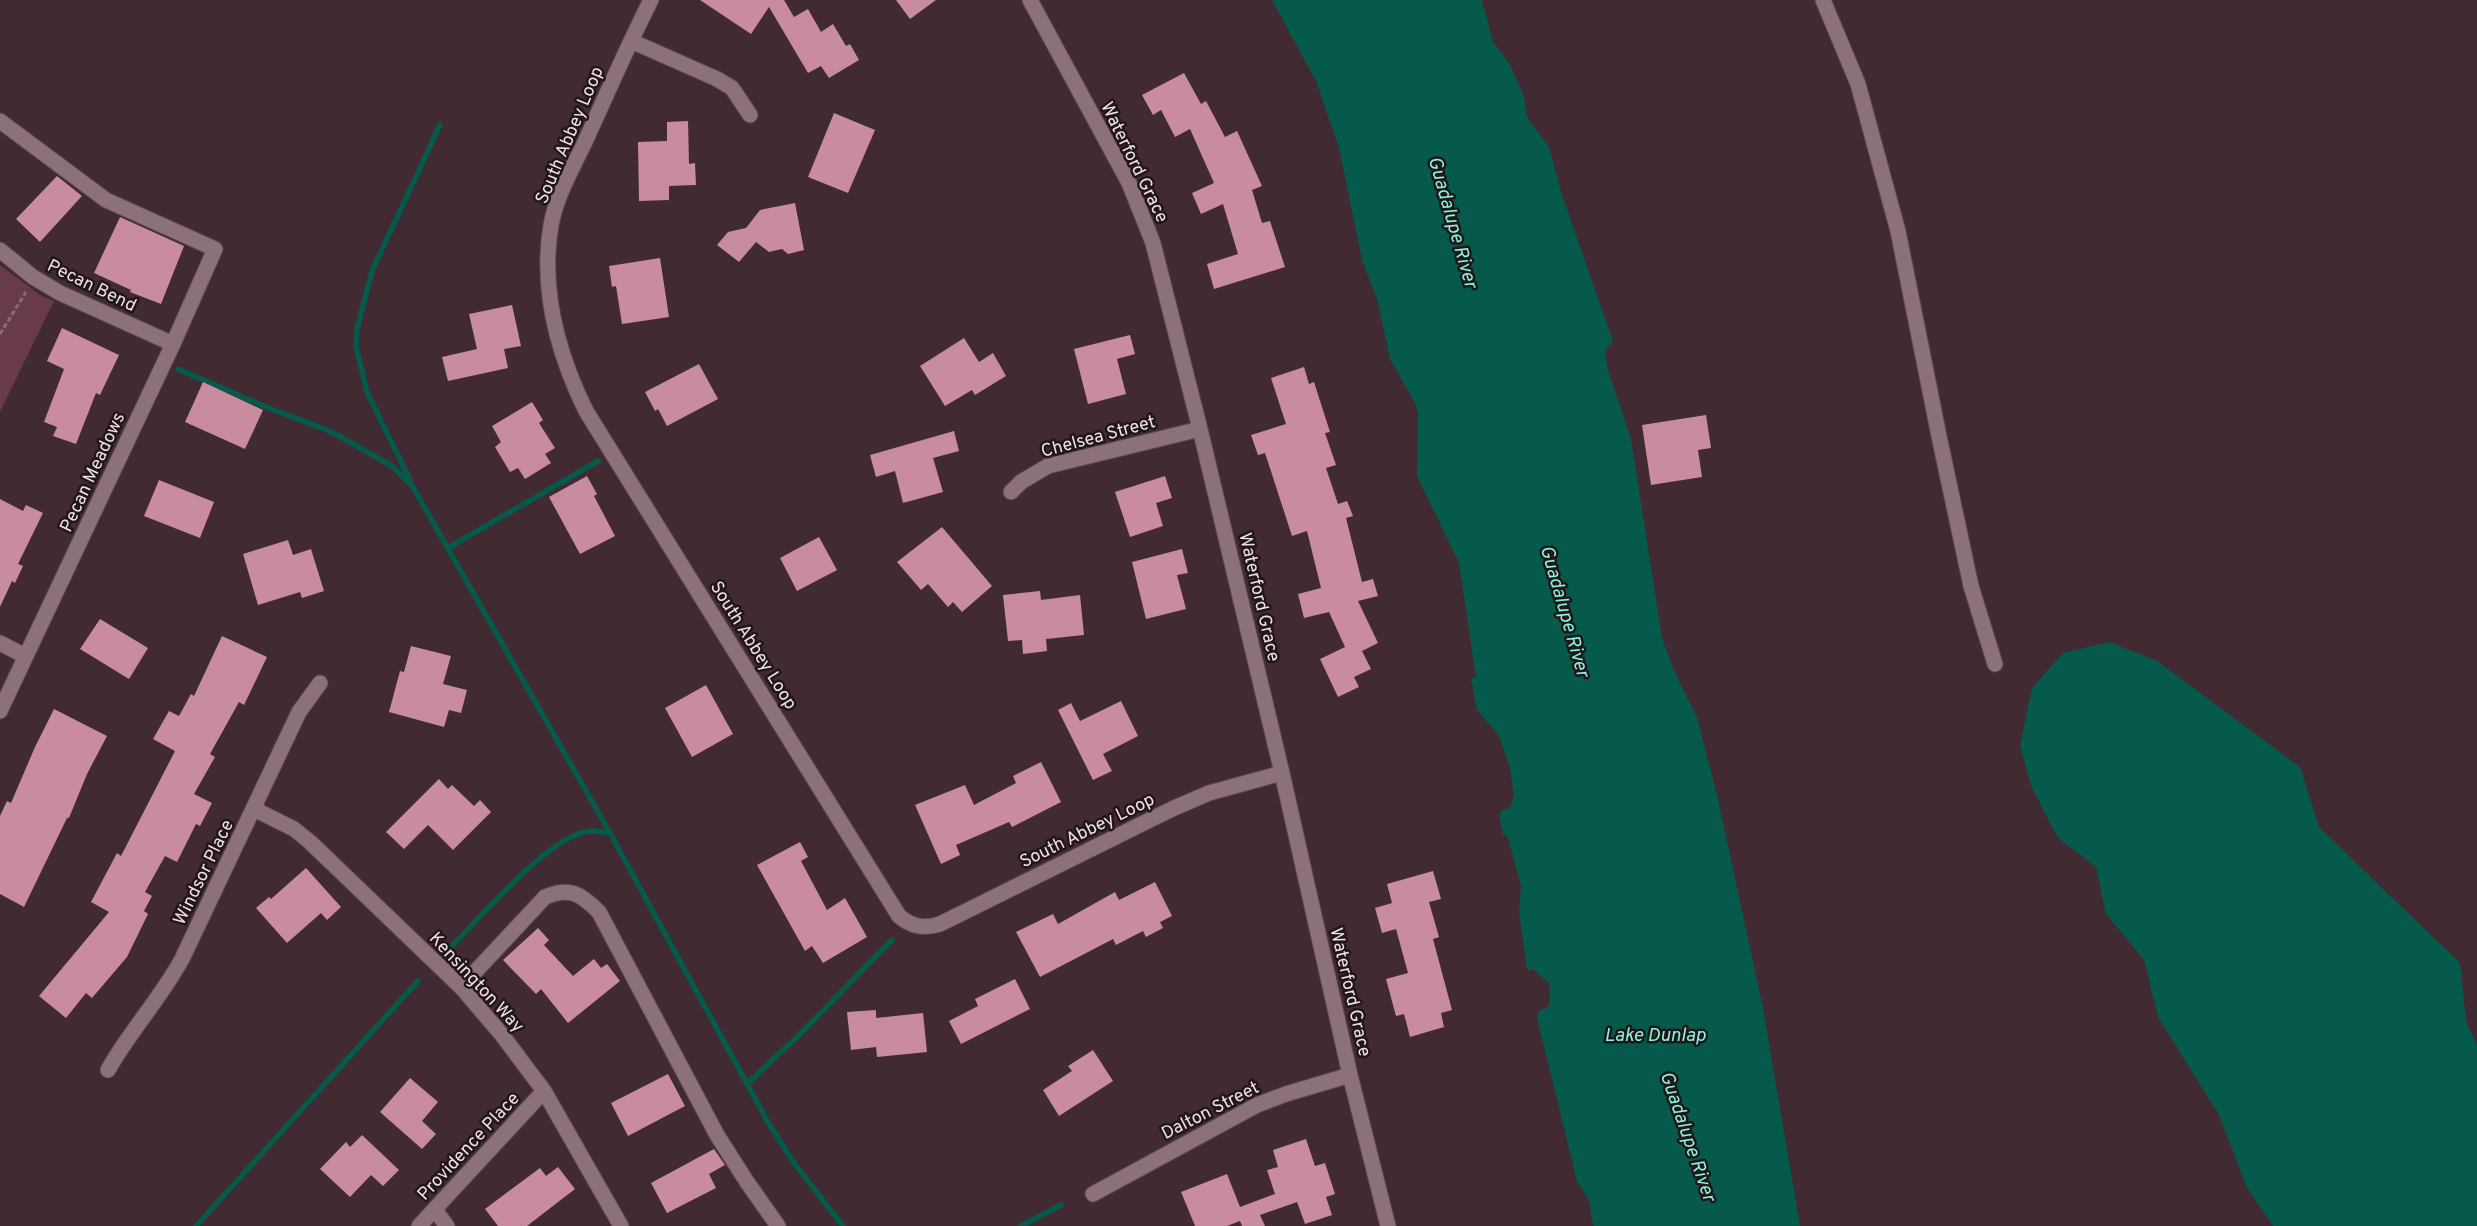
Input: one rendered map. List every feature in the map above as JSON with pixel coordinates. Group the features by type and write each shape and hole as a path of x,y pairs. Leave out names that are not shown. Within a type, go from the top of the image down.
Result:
{"street":[{"name":"South Abbey Loop","path":"651,0 563,189 551,224 548,265 550,304 559,345 570,377 586,411 899,916 910,925 918,927 940,924 1172,809 1209,793 1282,773"},
{"name":"Waterford Grace","path":"1030,0 1116,157 1142,211 1153,243 1200,429 1282,773 1350,1075 1388,1226"},
{"path":"1822,0 1858,84 1898,231 1971,586 1995,664"},
{"path":"631,40 717,79 732,88 750,115"},
{"name":"Pecan Meadows","path":"0,121 106,200 215,249 174,344 0,711"},
{"name":"Pecan Bend","path":"0,250 33,277 60,293 174,344"},
{"name":"Chelsea Street","path":"1011,492 1028,477 1048,466 1200,429"},
{"path":"0,643 25,656"},
{"name":"Windsor Place","path":"108,1070 178,967 299,712 320,683"},
{"name":"Kensington Way","path":"254,809 282,821 310,842 461,987 524,1062 544,1091 621,1226"},
{"path":"461,987 545,897 557,893 573,892 586,900 599,912 717,1135 746,1182 778,1226"},
{"name":"Dalton Street","path":"1092,1194 1257,1105 1286,1094 1350,1075"},
{"name":"Providence Place","path":"419,1226 544,1091"},
{"path":"434,1210 447,1226"}],"path":[{"path":"0,334 27,289"}],"shaded area":[{"path":"0,265 40,295 54,301 0,412"}],"water":[{"name":"Lake Dunlap","path":"1272,0 1482,0 1493,42 1509,63 1524,96 1527,117 1549,147 1562,195 1613,341 1605,351 1608,370 1631,439 1662,638 1673,668 1697,717 1718,799 1763,1008 1800,1226 1594,1226 1590,1202 1577,1181 1537,1018 1539,1011 1548,1007 1550,998 1549,983 1534,970 1527,970 1519,912 1521,886 1507,835 1503,835 1499,815 1502,810 1510,808 1514,796 1510,768 1499,736 1477,710 1471,679 1476,677 1459,563 1417,476 1418,412 1415,403 1390,359 1377,299 1362,260 1339,148 1316,81"},
{"path":"2110,642 2157,661 2300,767 2319,827 2460,963 2466,1021 2477,1045 2477,1226 2273,1226 2247,1188 2219,1115 2158,1017 2144,960 2106,914 2096,867 2058,838 2031,786 2020,745 2032,688 2063,653"}],"building":[{"path":"700,0 784,0 794,17 808,9 821,32 833,24 846,46 850,44 859,60 829,78 821,66 808,73 769,7 751,34"},
{"path":"896,0 936,0 910,19"},
{"path":"1184,73 1201,104 1206,101 1225,137 1237,131 1262,186 1252,190 1262,223 1270,221 1285,267 1214,289 1207,264 1238,254 1223,204 1201,214 1192,193 1214,183 1190,129 1175,137 1161,110 1153,115 1142,95"},
{"path":"834,113 875,130 848,193 808,177"},
{"path":"688,121 689,164 695,163 696,185 669,186 669,200 639,201 638,142 667,141 667,122"},
{"path":"57,176 82,196 40,242 16,219"},
{"path":"795,203 804,250 788,254 782,249 769,252 756,242 739,262 717,245 728,232 746,228 760,210"},
{"path":"120,217 184,246 161,304 130,292 131,290 94,273"},
{"path":"660,258 669,317 622,324 616,286 612,287 609,266"},
{"path":"512,305 521,346 504,349 508,368 448,381 442,357 477,349 469,314"},
{"path":"62,328 119,355 100,395 96,393 76,444 53,436 57,427 44,422 64,369 47,361"},
{"path":"1130,335 1135,354 1117,359 1126,394 1088,404 1074,349"},
{"path":"964,338 979,362 993,353 1006,376 975,395 972,390 945,406 920,366"},
{"path":"699,364 718,399 667,426 658,409 655,411 645,392"},
{"path":"1304,367 1309,384 1314,382 1330,432 1325,433 1336,465 1326,468 1338,504 1347,501 1353,516 1346,518 1362,582 1373,579 1378,596 1358,601 1378,643 1362,651 1371,669 1354,677 1359,687 1338,697 1320,659 1345,647 1329,612 1304,618 1298,594 1321,588 1307,531 1292,536 1265,453 1258,455 1251,435 1286,424 1271,378"},
{"path":"203,382 263,410 245,449 185,422"},
{"path":"532,402 543,420 539,423 555,448 545,454 551,463 525,479 518,468 510,472 495,447 501,442 492,426"},
{"path":"1706,415 1711,448 1698,450 1702,477 1651,485 1642,425"},
{"path":"954,431 959,451 933,458 943,492 903,503 895,471 876,477 870,455"},
{"path":"587,476 597,494 594,496 615,536 580,554 549,497"},
{"path":"1165,476 1172,498 1156,503 1163,526 1130,537 1115,492"},
{"path":"159,480 214,502 200,538 144,516"},
{"path":"0,499 23,511 26,505 43,513 18,564 23,566 15,583 12,581 0,607"},
{"path":"942,527 992,586 962,612 953,602 948,607 928,584 921,590 897,562"},
{"path":"819,537 837,570 797,591 780,558"},
{"path":"288,540 293,555 311,549 324,591 302,598 300,592 258,605 243,554"},
{"path":"1182,549 1188,573 1177,575 1186,609 1146,619 1132,562"},
{"path":"1040,591 1041,600 1080,595 1084,635 1046,639 1047,651 1023,654 1022,640 1008,641 1003,595"},
{"path":"100,619 148,648 129,679 80,649"},
{"path":"222,636 267,657 244,705 239,702 210,754 215,757 194,794 212,803 200,826 196,824 177,862 165,856 145,892 152,896 144,911 148,914 127,957 92,998 86,993 66,1018 39,996 109,912 91,902 117,853 121,856 175,751 153,739 169,711 179,716 191,694 194,696"},
{"path":"411,646 451,656 443,684 467,690 461,713 449,710 444,727 389,712 400,671 404,672"},
{"path":"706,685 733,734 692,757 665,708"},
{"path":"1121,701 1138,736 1103,754 1112,771 1093,780 1058,710 1071,703 1080,721"},
{"path":"54,709 107,736 87,774 69,818 67,818 24,907 0,894 0,816 7,801 11,803"},
{"path":"1041,762 1061,802 1012,827 1009,822 956,845 960,855 941,864 915,805 965,785 974,805 1016,783 1013,776"},
{"path":"439,779 448,789 452,785 474,806 480,800 491,812 453,850 428,825 404,849 386,832"},
{"path":"800,842 808,857 801,861 827,910 845,898 867,937 823,963 812,946 805,951 757,865"},
{"path":"306,868 341,907 327,920 321,913 287,943 256,908 269,897 271,899"},
{"path":"1433,871 1441,899 1429,902 1439,937 1433,939 1452,1010 1441,1013 1444,1027 1410,1037 1404,1014 1396,1016 1386,979 1408,973 1396,929 1382,933 1375,908 1392,903 1387,884"},
{"path":"1155,882 1172,916 1160,922 1163,928 1146,937 1143,931 1116,945 1113,939 1040,977 1016,932 1053,914 1058,924 1115,892 1119,900"},
{"path":"538,928 549,940 544,945 573,976 594,959 601,968 607,964 620,981 568,1023 541,989 536,994 503,960"},
{"path":"1015,979 1030,1009 961,1044 949,1021 978,1006 975,999"},
{"path":"876,1010 876,1018 923,1013 927,1052 877,1057 876,1047 851,1050 847,1012"},
{"path":"1093,1050 1113,1081 1059,1116 1043,1090 1072,1071 1068,1066"},
{"path":"668,1074 685,1106 628,1136 611,1103"},
{"path":"410,1078 438,1102 422,1121 436,1134 422,1149 380,1112"},
{"path":"362,1135 399,1170 383,1186 371,1175 350,1197 320,1169 346,1142 350,1147"},
{"path":"1306,1139 1315,1166 1325,1163 1335,1194 1326,1197 1332,1215 1305,1224 1297,1202 1260,1215 1265,1226 1242,1226 1240,1221 1227,1226 1195,1226 1181,1192 1227,1174 1240,1207 1275,1194 1267,1170 1278,1167 1273,1150"},
{"path":"714,1149 725,1165 709,1174 716,1188 667,1213 651,1183"},
{"path":"558,1167 575,1189 527,1226 498,1226 485,1209 540,1168 546,1176"}],"waterway":[{"path":"411,482 367,392 356,346 357,329 372,271 440,125"},
{"path":"178,369 261,405 332,432 392,466 413,487 610,833 769,1124 794,1163 843,1226"},
{"path":"448,548 598,461"},
{"path":"452,946 517,878 556,846 575,835 591,831 610,833"},
{"path":"747,1084 798,1036 892,940"},
{"path":"196,1226 418,981"},
{"path":"1021,1226 1061,1205"}],"water label":[{"name":"Guadalupe River","path":"1454,222"},
{"name":"Guadalupe River","path":"1566,611"},
{"name":"Guadalupe River","path":"1689,1136"}]}
